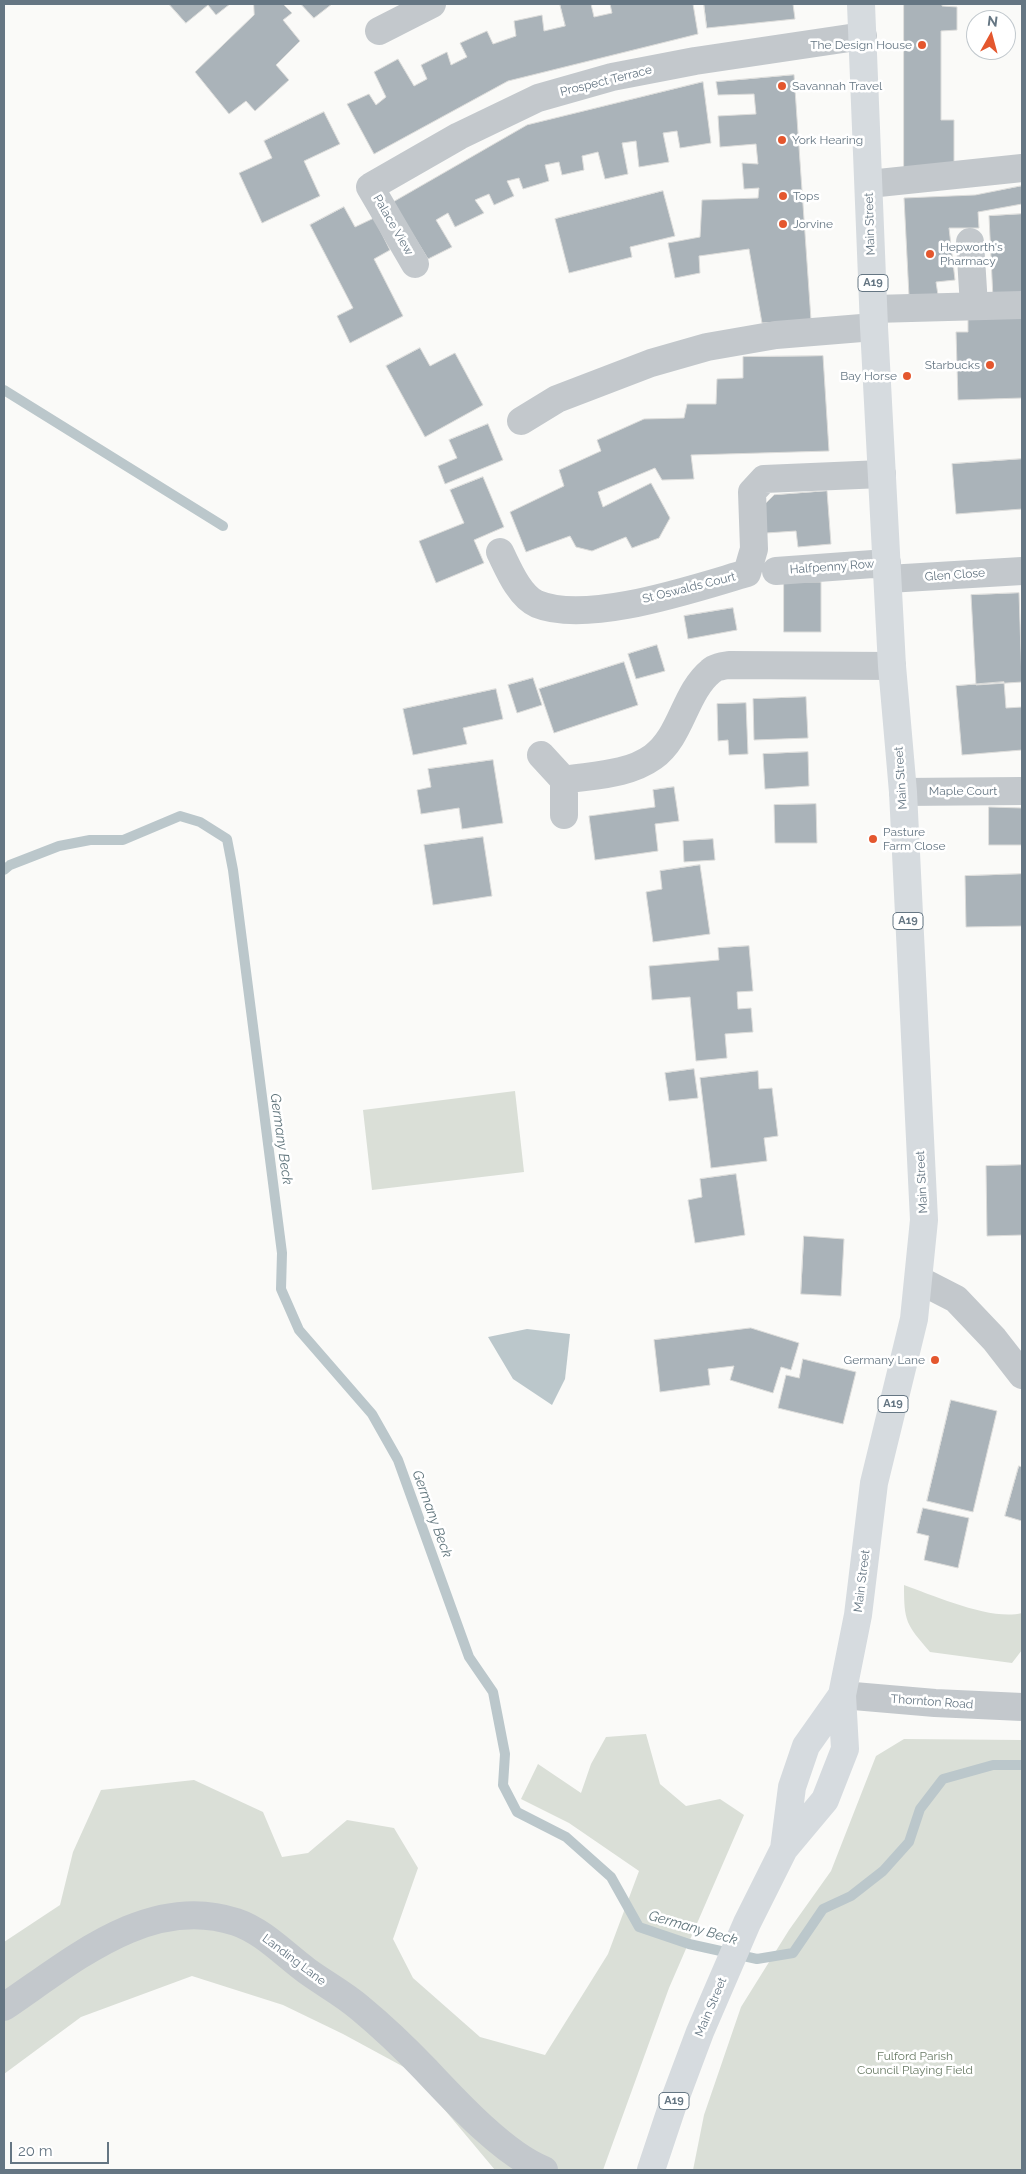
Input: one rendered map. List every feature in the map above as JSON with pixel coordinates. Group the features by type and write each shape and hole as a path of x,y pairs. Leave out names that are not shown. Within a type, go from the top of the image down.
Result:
{"main road":[{"name":"Main Street","path":"651,2170 676,2095 721,1982 747,1923 784,1849 825,1800 845,1749 842,1695 858,1615 874,1483 914,1319 919,1280 924,1220 903,792 892,666 882,474 861,4"},
{"name":"Main Street","path":"784,1849 792,1787 806,1746 842,1695"}],"street":[{"path":"378,31 432,4"},
{"name":"Prospect Terrace","path":"370,187 459,136 538,98 621,75 695,61 863,36"},
{"path":"869,184 1022,168"},
{"name":"Palace View","path":"370,187 415,264"},
{"path":"970,242 974,306"},
{"path":"521,421 557,399 651,364 707,346 874,318 974,306 1022,304"},
{"name":"St Oswalds Court","path":"500,552 514,582 536,603 563,609 601,609 747,573 754,549 752,492 764,479 882,474"},
{"name":"Halfpenny Row","path":"776,571 888,571"},
{"name":"Glen Close","path":"888,571 1022,571"},
{"path":"564,780 632,769 654,756 672,735 700,683 712,669 729,665 892,666"},
{"path":"541,756 564,780 564,815"},
{"name":"Maple Court","path":"903,792 1022,791"},
{"path":"919,1280 956,1299 994,1339 1022,1375"},
{"name":"Thornton Road","path":"842,1695 935,1703 1022,1707"},
{"name":"Landing Lane","path":"4,2007 68,1961 136,1925 183,1915 208,1916 237,1922 258,1934 359,2007 403,2046 437,2082 506,2146 544,2170"}],"green space":[{"path":"515,1091 524,1172 372,1190 363,1110"},
{"path":"904,1585 979,1611 1009,1615 1022,1613 1022,1650 1012,1663 930,1652 908,1622"},
{"path":"646,1734 660,1784 686,1806 720,1799 744,1815 669,1988 603,2170 495,2170 413,2072 343,2034 283,2005 192,1976 81,2017 4,2074 4,1942 60,1905 73,1852 101,1790 194,1780 263,1812 282,1857 308,1853 347,1820 394,1828 418,1868 393,1939 413,1978 480,2037 545,2055 608,1954 639,1871 569,1823 521,1799 538,1764 581,1793 591,1764 606,1737"},
{"name":"Fulford Parish Council Playing Field","path":"904,1739 1022,1740 1022,2170 693,2170 704,2115 741,2007 789,1930 831,1871 876,1756"}],"shaded area":[{"path":"527,1329 570,1334 565,1379 552,1405 513,1379 488,1337"}],"building":[{"path":"169,4 230,4 216,15 208,5 186,23"},
{"path":"254,4 283,4 292,13 283,20 300,41 276,65 289,80 255,111 246,101 229,114 195,72 254,15"},
{"path":"301,4 332,4 314,18"},
{"path":"560,4 591,4 594,17 612,13 610,4 693,4 698,34 508,81 374,154 347,104 369,94 376,105 386,97 374,72 398,59 414,86 427,79 421,65 447,52 451,65 467,57 460,43 487,31 493,44 516,36 514,21 542,15 544,31 565,26"},
{"path":"704,4 793,4 795,19 707,28"},
{"path":"904,4 942,4 942,6 957,7 957,30 941,31 941,120 954,120 954,169 904,168"},
{"path":"794,75 811,320 762,323 749,249 699,256 700,273 675,278 668,243 700,237 702,200 758,198 759,188 744,189 742,163 758,164 756,144 720,147 718,116 756,114 754,94 718,95 716,82"},
{"path":"703,82 711,143 680,148 677,131 663,133 669,162 639,167 636,141 622,143 628,174 605,179 598,152 582,156 584,170 562,175 559,162 545,165 549,181 523,189 519,178 507,181 514,196 494,205 489,194 475,200 484,213 455,227 448,213 436,220 452,247 428,259 393,202 527,125"},
{"path":"324,112 340,144 304,161 320,196 262,223 239,173 272,158 264,141"},
{"name":"Hepworth's Pharmacy","path":"1022,186 1022,204 978,212 979,228 949,228 955,280 936,282 938,295 909,296 904,198 975,195"},
{"path":"663,191 675,236 630,247 632,257 569,273 555,219"},
{"path":"344,207 355,227 374,218 390,250 374,259 403,316 350,343 337,316 353,308 310,225"},
{"path":"1022,214 1022,297 993,299 989,216"},
{"name":"Starbucks","path":"1022,312 1022,398 958,400 956,332 968,332 968,314"},
{"path":"420,348 430,366 455,353 483,405 425,437 386,366"},
{"path":"823,356 829,451 691,455 694,479 662,480 655,468 598,492 603,507 651,483 670,518 659,538 632,548 626,537 592,551 576,547 570,536 526,552 510,512 564,486 559,470 601,451 597,440 644,419 684,418 687,404 716,404 717,379 743,378 743,357"},
{"path":"488,424 503,460 445,484 438,466 457,458 449,440"},
{"path":"1022,459 1022,509 956,514 952,464"},
{"path":"483,477 504,527 474,540 484,563 436,583 419,541 464,523 450,490"},
{"path":"827,491 831,544 798,547 796,531 766,533 764,505 774,495"},
{"path":"784,582 821,582 821,632 784,632"},
{"path":"1019,593 1022,682 976,685 971,595"},
{"path":"733,608 737,630 688,639 684,616"},
{"path":"657,645 665,671 636,679 628,654"},
{"path":"624,662 638,705 554,733 539,689"},
{"path":"533,678 542,705 517,713 508,685"},
{"path":"1004,682 1006,708 1022,707 1022,750 962,755 956,686"},
{"path":"496,689 503,719 463,728 467,744 413,755 403,709"},
{"path":"806,697 808,738 754,740 753,699"},
{"path":"746,703 748,754 729,755 728,740 718,741 717,704"},
{"path":"808,752 809,786 765,789 763,754"},
{"path":"493,760 503,823 462,829 459,808 421,814 417,790 431,787 428,769"},
{"path":"674,787 679,821 655,824 658,851 595,860 589,816 655,807 653,790"},
{"path":"816,804 817,843 775,843 774,805"},
{"path":"989,807 1022,808 1022,845 989,845"},
{"path":"483,837 492,896 433,905 424,845"},
{"path":"713,839 715,860 684,862 683,841"},
{"path":"700,865 710,934 653,942 646,892 662,889 660,871"},
{"path":"1022,874 1022,926 966,927 965,876"},
{"path":"749,946 753,991 737,992 738,1009 751,1008 753,1032 725,1034 727,1058 696,1061 690,997 652,1000 649,966 719,960 718,948"},
{"path":"694,1069 698,1098 669,1101 665,1073"},
{"path":"758,1071 759,1089 772,1088 778,1136 764,1138 767,1161 711,1168 700,1078"},
{"path":"1022,1165 1022,1235 987,1236 986,1166"},
{"path":"736,1174 745,1235 695,1243 688,1200 702,1197 700,1179"},
{"path":"804,1236 844,1239 841,1296 801,1294"},
{"path":"751,1328 799,1343 791,1370 781,1367 773,1393 730,1380 734,1366 708,1369 710,1385 660,1392 654,1340"},
{"path":"803,1359 856,1372 843,1424 778,1408 786,1375 799,1378"},
{"path":"951,1400 997,1411 973,1512 927,1501"},
{"path":"1019,1466 1022,1467 1022,1521 1005,1516"},
{"path":"923,1508 969,1518 958,1568 924,1560 929,1536 917,1533"}],"waterway":[{"path":"4,390 223,526"},
{"name":"Germany Beck","path":"4,870 10,865 59,846 90,840 123,840 180,816 200,822 227,839 233,870 282,1253 281,1289 299,1330 372,1414 398,1460 469,1657 493,1692 505,1754 503,1785 517,1812 566,1837 611,1877 639,1927 689,1944 757,1959 793,1953 823,1909 851,1896 883,1871 909,1842 920,1809 943,1779 993,1765 1022,1765"}],"place":[{"name":"The Design House","path":"922,45"},
{"name":"Savannah Travel","path":"782,86"},
{"name":"York Hearing","path":"782,140"},
{"name":"Tops","path":"783,196"},
{"name":"Jorvine","path":"783,224"},
{"name":"Hepworth's Pharmacy","path":"930,254"},
{"name":"Starbucks","path":"990,365"},
{"name":"Bay Horse","path":"907,376"},
{"name":"Pasture Farm Close","path":"873,839"},
{"name":"Germany Lane","path":"935,1360"}]}
